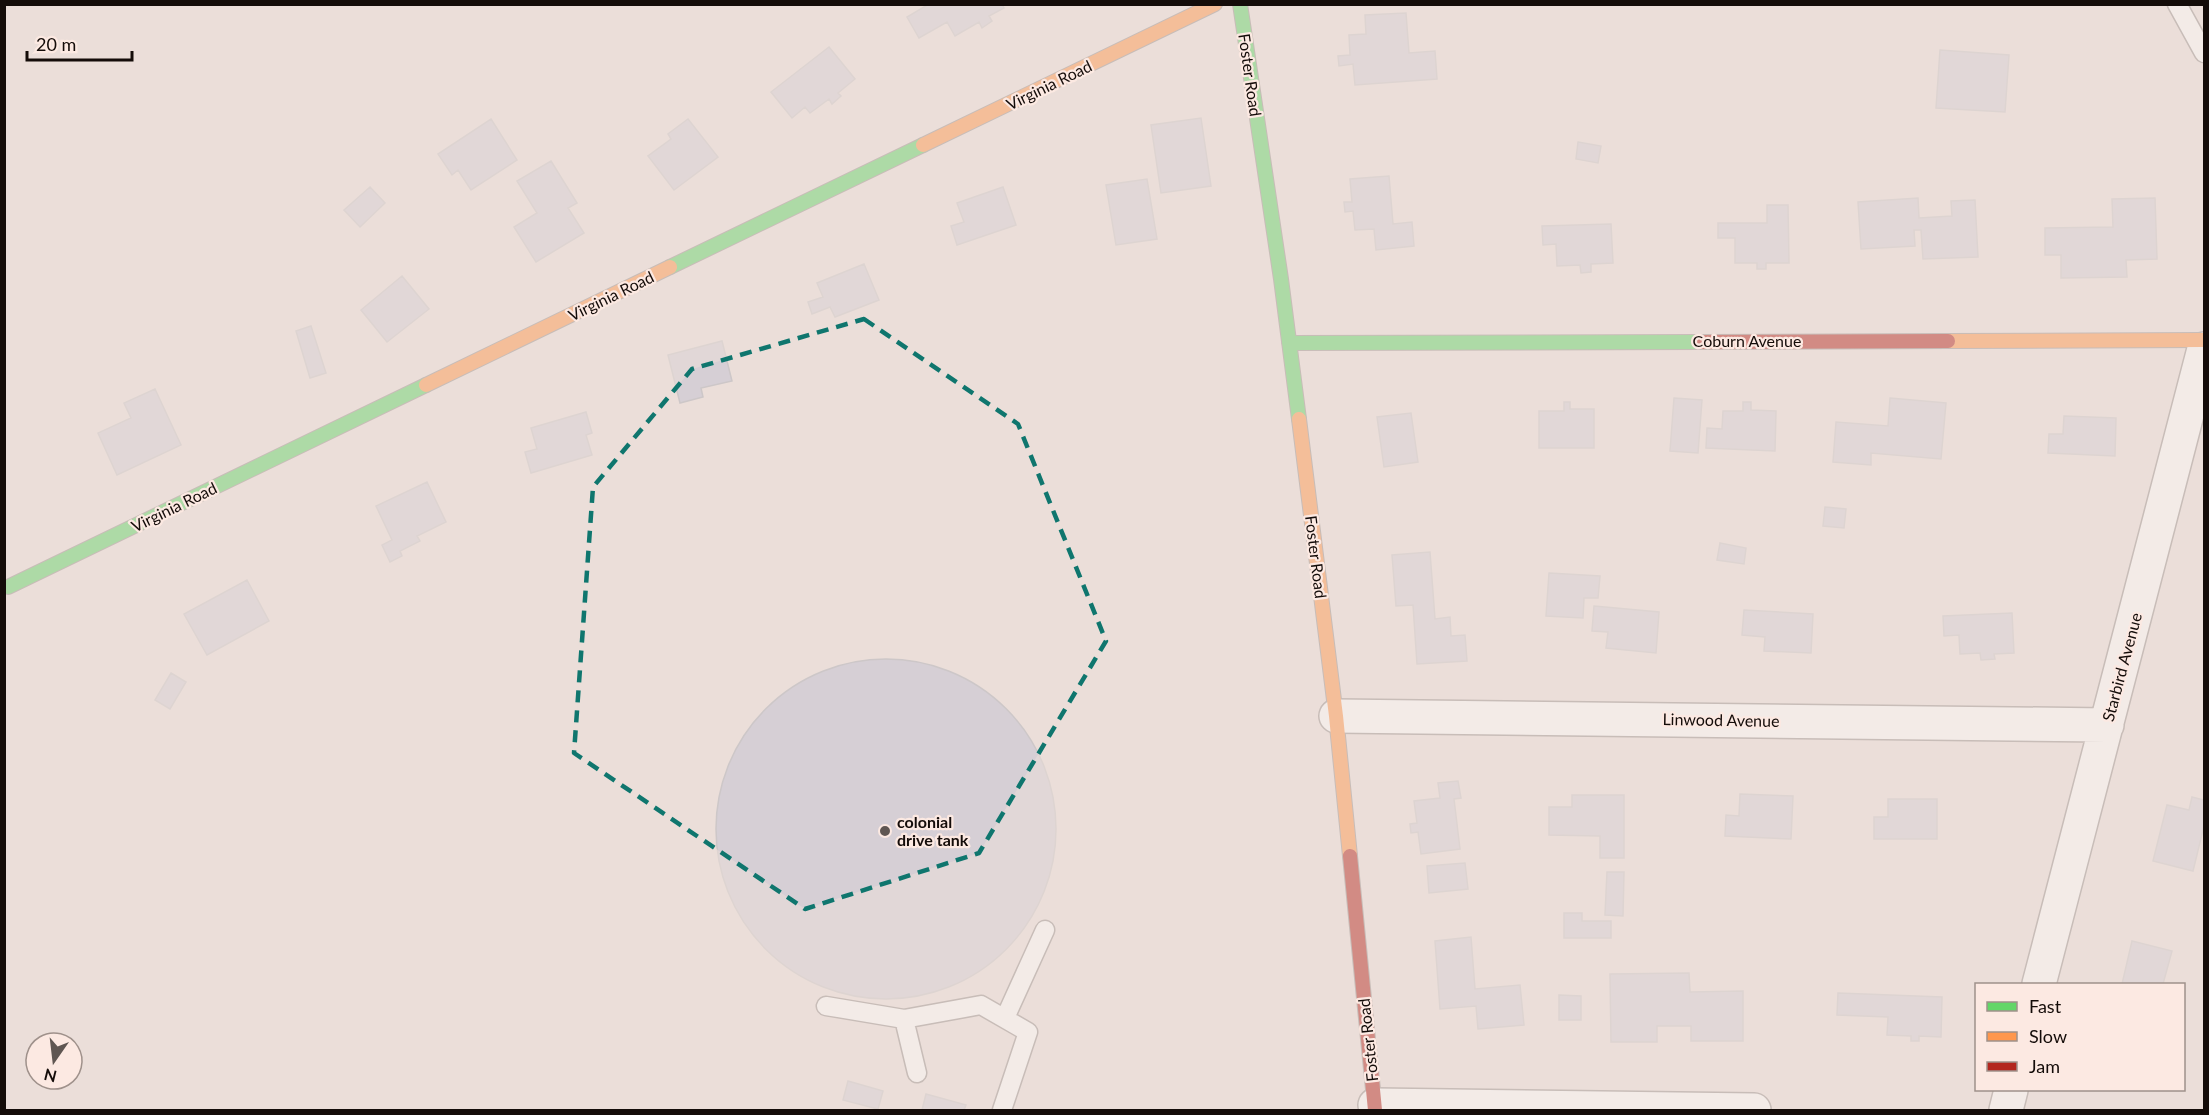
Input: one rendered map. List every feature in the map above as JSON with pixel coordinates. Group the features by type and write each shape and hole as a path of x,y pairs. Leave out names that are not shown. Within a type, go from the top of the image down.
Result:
{"street":[{"name":"Virginia Road","path":"6,587 1215,4"},
{"name":"Foster Road","path":"1240,4 1289,343 1336,716 1375,1108"},
{"name":"Coburn Avenue","path":"1289,343 2205,340"},
{"name":"Starbird Avenue","path":"2039,983 2205,349"},
{"name":"Linwood Avenue","path":"1336,716 2107,724"},
{"path":"2006,1110 2011,1091"},
{"path":"1375,1108 1754,1110"}],"lane":[{"path":"2177,4 2205,53"},
{"path":"1005,1018 1045,930"},
{"path":"826,1006 904,1019 981,1005 1005,1018 1028,1032 1002,1110"},
{"path":"904,1019 917,1073"}],"highlighted area":[{"path":"864,319 1018,424 1106,641 979,853 805,909 574,753 593,487 692,369"}],"building":[{"path":"929,4 1002,4 1004,8 989,16 992,21 982,28 979,22 955,36 947,22 919,38 907,17"},
{"path":"1406,13 1409,53 1435,51 1437,79 1355,85 1353,64 1339,66 1338,56 1350,55 1349,35 1366,34 1365,15"},
{"path":"829,47 855,79 838,93 841,96 832,104 829,99 810,113 805,107 792,118 771,92"},
{"path":"1940,50 2009,55 2005,112 1936,108"},
{"path":"1201,118 1211,186 1161,193 1151,125"},
{"path":"491,119 517,160 471,190 458,170 452,175 438,154"},
{"path":"688,119 718,157 674,190 648,156 671,139 668,134"},
{"path":"1578,142 1601,146 1598,163 1576,159"},
{"path":"551,161 577,203 568,208 584,233 536,262 514,227 537,213 517,181"},
{"path":"1389,176 1393,224 1412,222 1414,246 1376,250 1374,229 1355,230 1353,211 1345,212 1344,202 1352,202 1350,179"},
{"path":"1147,179 1157,239 1116,245 1106,185"},
{"path":"370,187 385,203 360,227 344,210"},
{"path":"1003,187 1016,225 957,245 951,226 964,222 957,203"},
{"path":"1918,198 1919,218 1952,216 1951,201 1975,200 1978,257 1923,259 1921,230 1914,230 1915,246 1861,249 1858,202"},
{"path":"2155,198 2157,259 2126,260 2127,277 2061,278 2061,255 2045,255 2045,228 2113,227 2112,199"},
{"path":"1767,205 1788,205 1789,263 1766,263 1766,269 1757,269 1757,263 1735,263 1735,238 1718,238 1718,223 1767,223"},
{"path":"1611,224 1613,263 1591,264 1591,272 1581,273 1580,265 1557,266 1556,244 1543,245 1542,226"},
{"path":"864,264 879,300 835,317 830,307 812,314 808,302 823,297 817,283"},
{"path":"402,276 429,309 387,342 361,310"},
{"path":"311,326 326,373 310,378 296,331"},
{"path":"722,341 732,381 701,388 703,397 680,403 668,355"},
{"path":"155,389 181,445 117,475 98,433 131,418 124,403"},
{"path":"1674,398 1702,400 1698,453 1670,451"},
{"path":"1890,398 1946,403 1941,459 1871,453 1871,465 1833,462 1836,422 1888,426"},
{"path":"1564,402 1570,402 1570,409 1594,409 1594,448 1539,448 1539,411 1564,411"},
{"path":"1743,402 1751,402 1751,410 1776,411 1775,451 1706,448 1707,428 1722,429 1723,411 1743,411"},
{"path":"586,412 592,433 586,435 592,455 531,473 525,452 537,449 531,428"},
{"path":"1411,413 1418,462 1384,467 1377,417"},
{"path":"2064,416 2116,418 2115,456 2048,453 2049,434 2063,434"},
{"path":"427,482 446,522 417,536 420,541 400,551 402,556 390,562 382,545 392,540 376,506"},
{"path":"1825,507 1846,509 1844,528 1823,526"},
{"path":"1720,543 1746,548 1744,564 1717,560"},
{"path":"1430,552 1435,619 1450,617 1451,636 1465,635 1467,661 1417,664 1413,605 1396,606 1392,555"},
{"path":"1549,573 1600,576 1598,598 1584,598 1583,618 1546,616"},
{"path":"247,580 269,621 207,655 184,614"},
{"path":"1594,606 1659,612 1656,653 1606,648 1608,632 1592,631"},
{"path":"1744,610 1813,614 1811,653 1764,651 1765,637 1742,635"},
{"path":"2012,613 2014,653 1994,654 1995,659 1981,660 1980,653 1960,654 1959,635 1944,636 1943,616"},
{"name":"colonial drive tank","path":"886,659 919,663 951,672 980,688 1006,709 1027,735 1043,764 1052,796 1056,829 1052,862 1043,894 1027,923 1006,949 980,970 951,986 919,995 886,999 853,995 821,986 792,970 766,949 745,923 729,894 720,862 716,829 720,796 729,764 745,735 766,709 792,688 821,672 853,663"},
{"path":"171,673 186,682 170,709 155,700"},
{"path":"1458,781 1461,798 1454,799 1460,849 1421,854 1418,832 1411,833 1410,824 1417,823 1414,801 1440,798 1438,783"},
{"path":"1740,794 1793,796 1791,839 1725,836 1726,815 1739,816"},
{"path":"1572,795 1624,795 1624,858 1600,858 1600,836 1549,835 1549,807 1572,807"},
{"path":"2192,797 2204,800 2204,826 2193,871 2153,861 2167,805 2189,810"},
{"path":"1888,799 1937,799 1937,839 1874,839 1874,817 1888,817"},
{"path":"1465,863 1468,889 1429,893 1427,866"},
{"path":"1607,872 1624,872 1623,916 1605,915"},
{"path":"1564,913 1582,913 1582,921 1611,921 1611,938 1564,938"},
{"path":"1471,937 1475,989 1520,985 1524,1025 1478,1029 1476,1006 1440,1009 1435,941"},
{"path":"2132,941 2172,951 2163,983 2122,983"},
{"path":"1689,973 1690,992 1743,991 1743,1041 1691,1041 1691,1026 1657,1026 1657,1042 1611,1042 1610,974"},
{"path":"1838,993 1942,997 1941,1037 1919,1036 1919,1041 1911,1041 1911,1036 1887,1035 1888,1017 1837,1015"},
{"path":"1559,995 1581,996 1581,1020 1559,1020"},
{"path":"848,1081 883,1091 878,1109 843,1100"},
{"path":"926,1094 966,1105 964,1110 922,1110"}],"traffic: fast":[{"path":"1240,4 1281,279 1299,419"},
{"path":"670,267 923,145"},
{"path":"1289,343 1702,342"},
{"path":"8,587 426,385"}],"traffic: slow":[{"path":"923,145 1215,4"},
{"path":"426,385 670,267"},
{"path":"1948,341 2204,340"},
{"path":"1299,419 1336,716 1350,856"}],"traffic: jam":[{"path":"1702,342 1948,341"},
{"path":"1350,856 1375,1110"}],"place":[{"name":"colonial drive tank","path":"885,831"}]}
